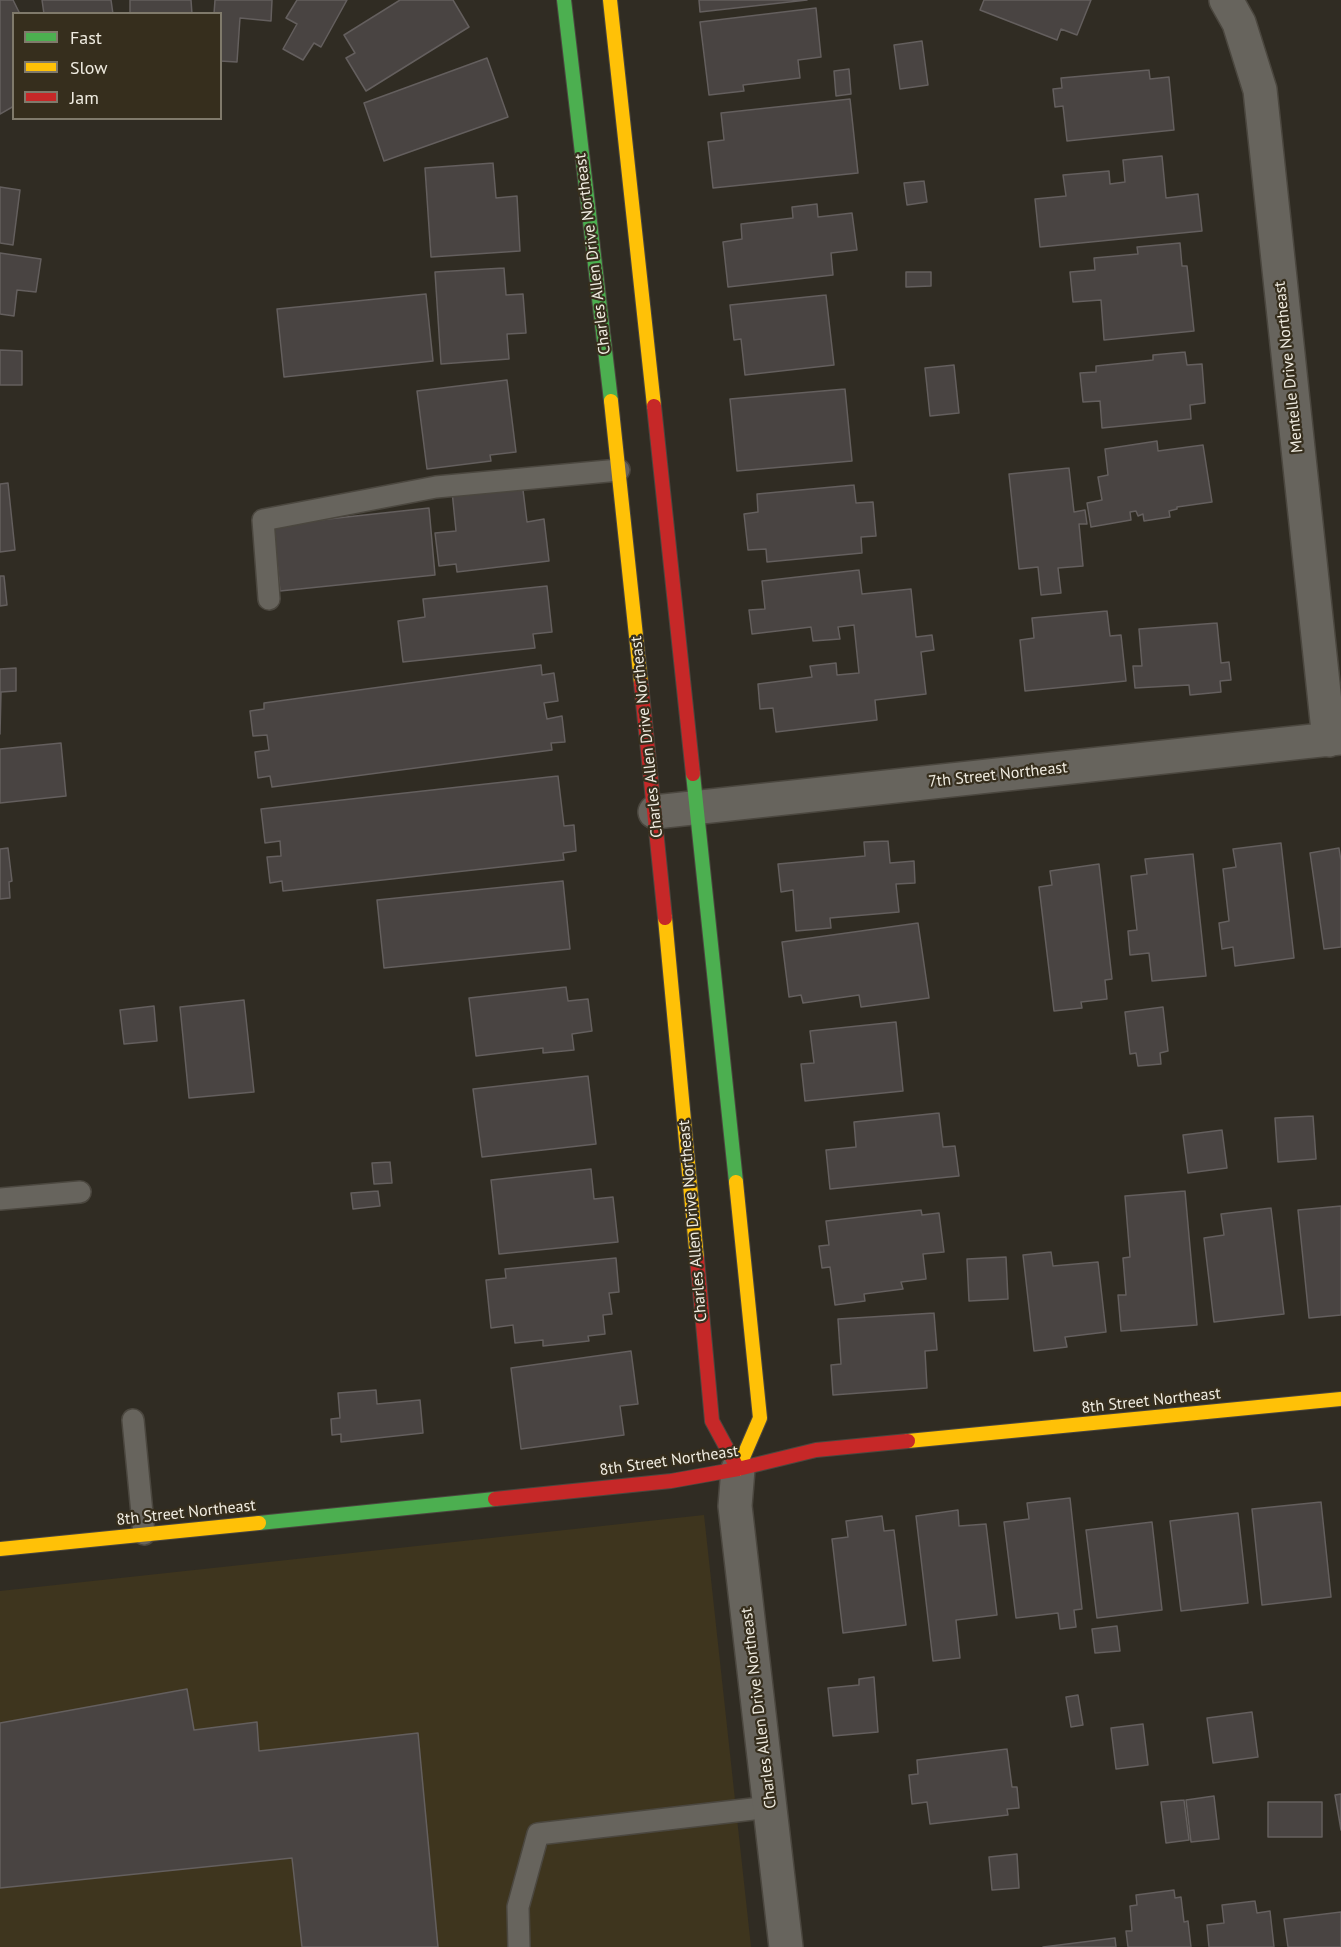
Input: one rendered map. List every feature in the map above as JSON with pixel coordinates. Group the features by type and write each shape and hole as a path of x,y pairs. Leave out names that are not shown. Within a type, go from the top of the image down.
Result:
{"street":[{"name":"Charles Allen Drive Northeast","path":"564,0 655,813 712,1421 738,1469"},
{"name":"Charles Allen Drive Northeast","path":"610,0 760,1418 738,1469 735,1506 786,1947"},
{"name":"Mentelle Drive Northeast","path":"1226,0 1239,23 1260,90 1335,739"},
{"name":"7th Street Northeast","path":"655,813 1335,739"},
{"name":"8th Street Northeast","path":"0,1549 671,1481 738,1469 816,1450 1341,1399"}],"lane":[{"path":"269,599 263,520 436,488 618,470"},
{"path":"0,1199 80,1192"},
{"path":"133,1420 144,1534"},
{"path":"519,1947 518,1907 538,1834 770,1807"}],"shaded area":[{"path":"704,1515 751,1947 0,1947 0,1591"}],"building":[{"path":"0,0 13,0 19,12 12,12 12,107 0,114"},
{"path":"42,0 111,0 113,12 44,12"},
{"path":"130,0 191,0 192,12 130,12"},
{"path":"215,0 272,0 271,21 240,18 237,62 222,61 222,12 214,12"},
{"path":"297,0 347,0 321,47 314,43 303,60 283,49 297,24 286,18"},
{"path":"400,0 453,0 469,27 366,91 346,58 355,53 344,35"},
{"path":"699,0 807,0 700,12"},
{"path":"984,0 1091,0 1077,35 1061,29 1057,40 980,10"},
{"path":"816,8 821,57 798,60 800,78 743,85 744,91 709,95 700,22"},
{"path":"922,41 928,85 900,89 894,45"},
{"path":"487,58 508,117 384,161 364,103"},
{"path":"849,69 851,94 836,96 834,71"},
{"path":"1149,70 1150,79 1169,77 1174,130 1067,141 1063,106 1055,107 1053,89 1062,88 1061,78"},
{"path":"850,99 858,173 713,188 708,142 724,140 721,113"},
{"path":"1162,156 1166,198 1198,194 1202,231 1040,247 1035,199 1066,196 1063,175 1109,171 1110,184 1125,182 1123,160"},
{"path":"493,163 496,198 517,196 520,251 431,257 425,168"},
{"path":"924,181 927,202 907,205 904,183"},
{"path":"0,187 20,190 13,245 0,243"},
{"path":"817,204 818,217 852,213 857,250 831,253 833,275 728,287 723,242 742,239 741,224 793,218 792,207"},
{"path":"1180,243 1182,266 1187,266 1194,331 1104,340 1101,300 1073,302 1070,272 1095,270 1094,258 1138,254 1137,247"},
{"path":"0,253 41,259 36,292 17,290 14,316 0,314"},
{"path":"504,268 506,295 523,294 526,333 507,334 509,359 441,364 435,272"},
{"path":"906,272 931,272 931,286 906,287"},
{"path":"426,294 433,361 284,377 277,309"},
{"path":"826,295 834,365 745,375 741,339 734,340 730,305"},
{"path":"0,350 22,351 22,385 0,385"},
{"path":"1185,352 1187,365 1202,364 1205,403 1190,405 1191,419 1102,428 1100,401 1083,402 1080,373 1096,372 1096,366 1153,360 1153,355"},
{"path":"954,365 959,413 930,416 925,368"},
{"path":"507,380 516,452 490,455 491,461 427,469 417,391"},
{"path":"845,389 852,461 737,471 730,399"},
{"path":"1157,441 1158,451 1203,445 1212,502 1177,507 1169,511 1170,517 1144,521 1143,514 1138,516 1136,511 1130,512 1131,520 1091,527 1087,503 1102,500 1098,477 1108,475 1105,449"},
{"path":"1069,468 1074,512 1085,510 1087,524 1079,524 1083,566 1058,568 1061,593 1041,595 1038,567 1019,569 1009,474"},
{"path":"522,482 527,522 544,519 549,561 457,572 456,564 439,566 435,533 456,531 452,491"},
{"path":"8,483 15,550 0,552 0,484"},
{"path":"854,485 856,503 873,502 876,536 861,537 862,553 767,562 766,549 748,550 744,514 758,512 757,494"},
{"path":"429,508 435,575 280,591 273,525"},
{"path":"859,570 862,594 911,589 916,637 932,635 934,650 921,652 926,694 875,700 877,720 776,732 773,708 760,709 758,684 812,677 810,666 836,663 837,675 859,673 854,625 838,627 840,639 813,641 811,627 752,634 749,610 765,609 762,581"},
{"path":"0,576 4,576 7,605 0,606"},
{"path":"547,586 552,632 533,634 535,648 403,662 398,621 425,617 423,599"},
{"path":"1107,611 1110,636 1121,635 1126,681 1025,691 1020,640 1034,638 1032,618"},
{"path":"1217,623 1221,663 1229,662 1231,680 1220,681 1221,692 1190,695 1189,685 1135,688 1133,666 1142,666 1139,629"},
{"path":"541,665 542,675 554,673 558,701 544,703 547,719 562,716 565,742 551,743 552,750 272,787 270,776 258,778 255,752 269,750 267,735 253,736 250,711 264,709 264,703"},
{"path":"16,668 16,691 1,692 0,734 0,669"},
{"path":"61,743 66,796 0,803 0,749"},
{"path":"558,776 564,826 574,825 576,851 563,853 564,860 283,891 282,881 270,883 267,857 281,856 280,841 265,843 261,809"},
{"path":"888,841 890,863 914,861 915,883 896,884 899,912 830,918 831,928 796,931 793,890 781,892 778,864 865,856 864,842"},
{"path":"1281,843 1294,958 1235,966 1233,947 1222,949 1219,923 1229,921 1223,869 1236,867 1233,849"},
{"path":"8,848 12,881 9,882 10,898 0,899 0,849"},
{"path":"1339,848 1341,947 1324,949 1310,853"},
{"path":"1193,854 1206,976 1152,981 1149,953 1130,955 1128,931 1137,930 1131,876 1147,874 1145,859"},
{"path":"1099,864 1112,979 1105,980 1107,999 1081,1002 1082,1008 1054,1011 1039,887 1052,885 1050,871"},
{"path":"563,881 570,949 384,968 377,900"},
{"path":"918,923 929,998 861,1007 859,995 803,1003 801,995 789,997 782,942"},
{"path":"566,987 568,1001 588,999 592,1031 572,1034 574,1050 543,1053 543,1048 476,1056 469,998"},
{"path":"244,1000 254,1092 189,1098 180,1007"},
{"path":"154,1006 157,1041 124,1044 120,1010"},
{"path":"1163,1007 1168,1051 1160,1053 1161,1064 1138,1066 1136,1053 1130,1054 1125,1012"},
{"path":"896,1022 903,1091 805,1101 801,1064 814,1063 810,1031"},
{"path":"588,1076 596,1144 482,1157 473,1089"},
{"path":"939,1113 943,1147 955,1146 959,1176 830,1189 826,1150 856,1147 854,1122"},
{"path":"1313,1116 1316,1159 1278,1162 1275,1118"},
{"path":"1222,1130 1227,1168 1188,1173 1183,1135"},
{"path":"390,1162 392,1183 374,1184 372,1163"},
{"path":"591,1169 594,1199 613,1197 618,1242 499,1254 491,1180"},
{"path":"378,1191 380,1206 353,1209 351,1193"},
{"path":"1185,1191 1197,1325 1121,1331 1118,1295 1126,1295 1123,1258 1130,1257 1125,1196"},
{"path":"1341,1206 1341,1315 1309,1318 1298,1210"},
{"path":"1271,1208 1284,1314 1214,1322 1204,1238 1224,1235 1221,1214"},
{"path":"921,1210 922,1215 939,1213 944,1252 923,1254 926,1279 901,1282 903,1289 864,1294 865,1301 835,1305 830,1267 822,1268 819,1246 829,1245 826,1221"},
{"path":"1051,1252 1053,1266 1098,1262 1106,1332 1065,1337 1067,1347 1034,1351 1023,1255"},
{"path":"1006,1257 1008,1299 969,1301 967,1259"},
{"path":"616,1258 619,1292 609,1293 612,1314 603,1315 605,1334 588,1336 589,1341 543,1346 543,1340 515,1343 513,1325 491,1328 486,1280 506,1278 505,1269"},
{"path":"934,1313 937,1350 925,1351 927,1388 833,1395 831,1365 841,1364 838,1319"},
{"path":"631,1351 638,1404 620,1406 624,1435 521,1449 511,1368"},
{"path":"376,1390 377,1404 420,1400 423,1433 341,1442 341,1434 332,1435 331,1419 340,1418 338,1393"},
{"path":"1070,1498 1082,1609 1074,1610 1076,1627 1060,1629 1058,1613 1016,1618 1004,1522 1029,1519 1027,1503"},
{"path":"1321,1502 1331,1597 1262,1605 1252,1509"},
{"path":"958,1510 959,1526 986,1524 997,1615 956,1620 960,1658 933,1661 916,1516"},
{"path":"1238,1513 1248,1603 1181,1611 1170,1521"},
{"path":"882,1516 884,1531 894,1530 906,1625 843,1633 832,1539 848,1537 846,1521"},
{"path":"1152,1522 1162,1610 1097,1618 1086,1530"},
{"path":"1117,1626 1120,1651 1095,1653 1092,1629"},
{"path":"874,1677 878,1732 833,1736 828,1688 859,1685 859,1679"},
{"path":"187,1689 194,1730 257,1722 259,1751 418,1733 438,1947 302,1947 292,1858 0,1888 0,1723"},
{"path":"1078,1695 1083,1725 1071,1727 1066,1697"},
{"path":"1252,1712 1258,1757 1213,1763 1207,1718"},
{"path":"1143,1724 1148,1765 1116,1769 1111,1728"},
{"path":"1007,1749 1012,1787 1017,1787 1019,1808 1007,1809 1008,1815 930,1824 927,1802 912,1804 909,1775 918,1774 917,1760"},
{"path":"1341,1794 1341,1830 1335,1795"},
{"path":"1214,1796 1219,1839 1191,1842 1186,1800"},
{"path":"1184,1800 1189,1840 1166,1843 1161,1802"},
{"path":"1268,1802 1322,1802 1322,1837 1268,1837"},
{"path":"1017,1854 1019,1888 992,1890 989,1857"},
{"path":"1174,1890 1175,1898 1181,1897 1184,1922 1188,1921 1191,1947 1128,1947 1126,1931 1132,1931 1130,1906 1137,1905 1136,1895"},
{"path":"1255,1901 1257,1913 1270,1911 1274,1947 1209,1947 1207,1925 1224,1923 1222,1905"},
{"path":"1341,1912 1341,1947 1288,1947 1284,1919"},
{"path":"1115,1938 1116,1947 1043,1947"}],"traffic: fast":[{"path":"564,0 611,401"},
{"path":"693,774 736,1182"},
{"path":"259,1523 495,1499"}],"traffic: slow":[{"path":"610,0 654,406"},
{"path":"611,401 641,683"},
{"path":"665,918 697,1259"},
{"path":"736,1182 760,1418 738,1469"},
{"path":"908,1441 1341,1399"},
{"path":"0,1549 259,1523"}],"traffic: jam":[{"path":"654,406 693,774"},
{"path":"641,683 665,918"},
{"path":"697,1259 712,1421 738,1469"},
{"path":"495,1499 671,1481 738,1469 816,1450 908,1441"}]}
